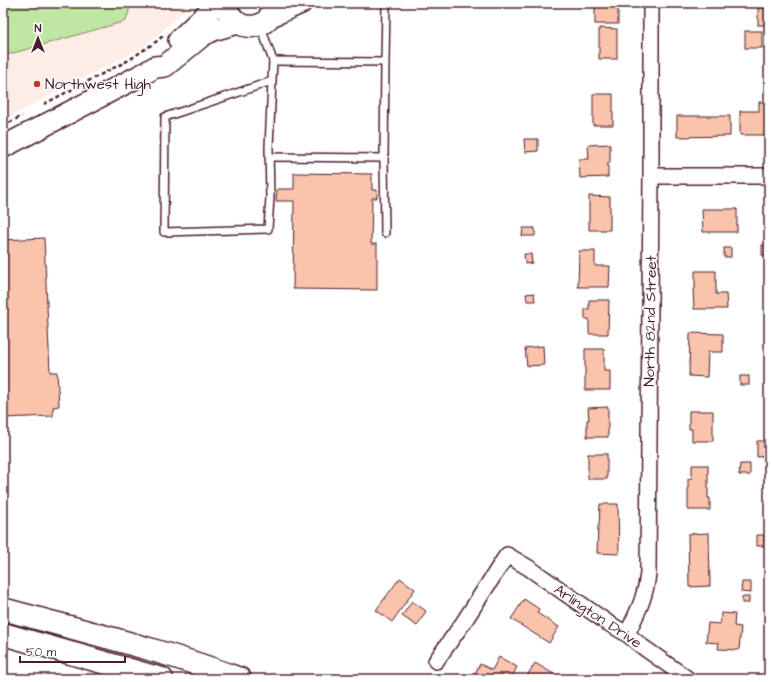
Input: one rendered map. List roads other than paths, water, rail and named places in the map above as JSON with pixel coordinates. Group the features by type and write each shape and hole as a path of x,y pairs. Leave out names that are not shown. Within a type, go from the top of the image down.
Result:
{"main road":[{"path":"3,147 145,74 155,67 159,59 218,3"},
{"path":"227,3 228,12 232,18 238,23 250,26 268,15 301,3"},
{"path":"155,67 165,66 202,35 213,30 238,23"},
{"path":"3,609 146,649 240,679"},
{"path":"3,634 162,679"}],"street":[{"name":"North 82nd Street","path":"627,634 642,603 648,573 651,3"},
{"path":"651,176 769,176"},
{"name":"Arlington Drive","path":"436,661 463,623 507,555 608,623 627,634 688,679"}],"lane":[{"path":"385,233 384,158 386,3"},
{"path":"268,15 273,61 268,228 164,232 165,117 272,81"},
{"path":"273,61 385,62"},
{"path":"269,157 384,158"}],"place":[{"name":"Northwest High","path":"37,84"}]}
